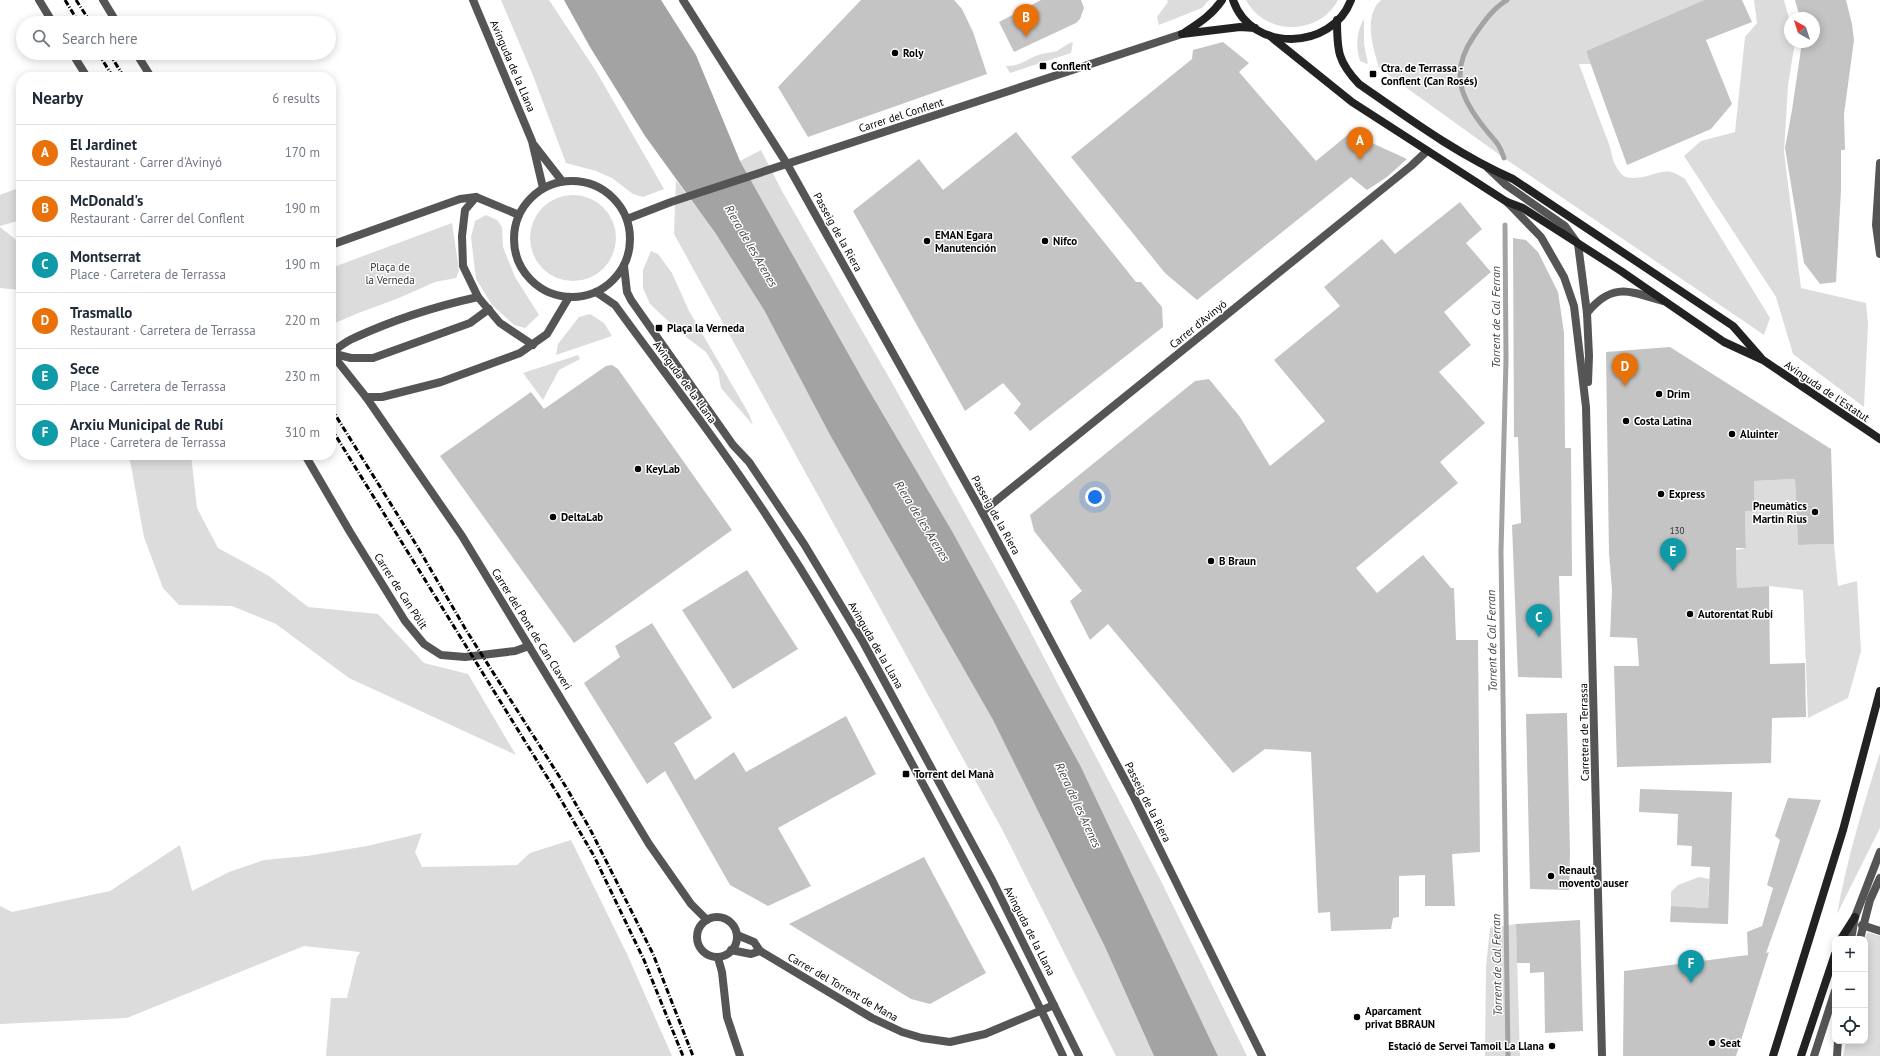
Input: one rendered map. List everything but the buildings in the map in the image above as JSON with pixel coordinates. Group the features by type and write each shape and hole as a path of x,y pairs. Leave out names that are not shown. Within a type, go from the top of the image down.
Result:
{"main road":[{"path":"1182,34 1204,20 1216,10 1222,0"},
{"path":"1233,0 1239,12 1255,28 1270,36 1352,102 1507,202 1523,208 1621,271 1724,342 1763,360"},
{"path":"1270,36 1281,39 1304,39 1326,30 1337,20 1351,1"},
{"path":"1337,20 1338,55 1348,72 1359,84 1488,168 1513,179 1733,326 1763,360"},
{"path":"1182,34 1240,27 1255,28"},
{"name":"Avinguda de l'Estatut","path":"1763,360 1880,440"},
{"path":"1773,1056 1843,830 1880,691"},
{"path":"1843,936 1855,917"},
{"path":"1801,1056 1832,963"}],"street":[{"path":"39,0 49,16"},
{"path":"103,0 113,16"},
{"name":"Avinguda de la Llana","path":"473,0 532,140 543,158 562,181"},
{"name":"Passeig de la Riera","path":"683,0 787,164 982,512 1132,793 1262,1056"},
{"name":"Carrer del Conflent","path":"628,219 671,202 1182,34"},
{"path":"76,60 84,72"},
{"path":"140,60 148,72"},
{"name":"Avinguda de la Llana","path":"532,140 543,188"},
{"name":"Carrer d'Avinyó","path":"982,512 1411,166 1427,151"},
{"path":"1880,163 1876,225 1880,254"},
{"path":"1488,168 1506,186 1565,226 1578,244 1587,313 1589,356 1586,407"},
{"path":"562,181 582,181 602,188 618,201 628,219 630,247 624,266 613,280 596,292 581,297 561,296 542,289 530,280 519,264 515,252 514,232 519,215 525,204 535,193 543,188 562,181"},
{"path":"336,244 460,199 476,197 519,215"},
{"path":"476,197 465,210 462,236 463,266 478,298 500,323 533,345"},
{"path":"1507,202 1541,237 1564,277 1574,306 1586,407"},
{"name":"Avinguda de la Llana","path":"624,266 627,292 630,300 733,446 754,468 804,544 863,642 992,880 1079,1056"},
{"path":"1587,313 1597,301 1610,293 1623,291 1663,301"},
{"name":"Avinguda de la Llana","path":"596,292 615,305 729,460 785,544 846,644 895,732 1002,930 1063,1056"},
{"path":"366,397 382,398 441,382 520,353 547,334 569,297"},
{"path":"336,350 353,338 397,321 454,302 478,298"},
{"path":"336,354 351,358 373,358 470,323 488,309"},
{"name":"Carrer del Pont de Can Claveri","path":"336,359 366,397 462,536 649,844 691,904 707,920"},
{"name":"Carretera de Terrassa","path":"1586,407 1602,1056"},
{"name":"Carrer de Can Pòlit","path":"308,460 397,608 414,634 424,644 442,655 465,657 515,651 529,646"},
{"path":"1852,936 1855,917 1880,852"},
{"path":"1860,936 1862,925 1880,878"},
{"path":"714,918 724,919 733,925 737,935 735,946 732,950 728,954 718,958 706,954 698,945 697,937 699,929 707,920 714,918"},
{"path":"1862,925 1880,931"},
{"name":"Carrer del Torrent de Mana","path":"737,935 754,942 760,952 872,1018 902,1032 922,1038 950,1042 985,1034 1054,1005"},
{"name":"Carrer del Torrent de Mana","path":"732,950 751,954 760,952"},
{"path":"718,958 722,972 727,1017 740,1056"},
{"path":"1814,1056 1832,1000"},
{"path":"1836,1056 1838,1044"}],"green space":[{"path":"501,0 549,0 596,71 664,189 643,197 633,194 612,178 596,171 566,163 532,73"},
{"path":"1167,0 1209,0 1202,8 1159,25 1157,17 1168,2"},
{"path":"1246,0 1338,0 1329,12 1318,20 1306,25 1292,27 1278,25 1266,20 1255,12"},
{"path":"1381,0 1704,0 1586,51 1591,64 1579,64 1609,144 1614,162 1619,170 1624,176 1630,178 1648,176 1659,172 1671,172 1685,179 1770,318 1764,335 1504,158 1379,68 1372,42 1371,23 1372,15"},
{"path":"1754,0 1784,0 1787,12 1784,12 1784,48 1794,48 1788,85 1784,152 1801,288 1866,303 1868,324 1864,407 1793,354 1776,297 1684,156 1701,141 1735,132 1745,37 1757,23"},
{"path":"1364,19 1364,44 1368,64 1360,61 1358,50 1358,34"},
{"path":"1073,42 1071,53 1010,73 1006,66 1015,65 1038,55 1057,51"},
{"path":"761,150 782,191 895,388 1017,606 1159,877 1247,1056 1218,1056 1081,767 952,531 867,387 740,161"},
{"path":"676,180 716,234 764,310 830,435 993,720 1105,947 1154,1056 1116,1056 1003,831 674,234"},
{"path":"16,189 16,221 0,226 0,195"},
{"path":"573,195 589,199 603,208 612,222 616,238 612,254 603,268 589,277 573,281 557,277 543,268 534,254 530,238 534,222 543,208 557,199"},
{"path":"486,215 497,220 502,227 503,247 515,277 539,315 525,328 514,325 492,305 476,279 471,237 475,221"},
{"name":"Plaça de la Verneda","path":"452,223 459,271 456,278 435,282 336,323 336,266"},
{"path":"0,227 16,240 16,290 0,288"},
{"path":"651,251 658,254 672,273 689,311 749,414 753,425 721,388 718,372 706,352 682,334 650,304 643,288 643,270"},
{"path":"590,314 604,323 612,336 556,355 558,344 579,317"},
{"path":"578,355 580,359 559,370 543,400 523,373"},
{"path":"130,460 192,460 197,508 218,548 269,576 308,607 378,614 424,663 468,674 516,755 349,678 276,624 232,606 179,605 163,588 144,537"},
{"path":"1795,479 1798,545 1834,544 1838,586 1857,581 1861,651 1848,698 1808,718 1803,590 1769,586 1737,588 1736,550 1746,548 1745,511 1755,510 1754,481"},
{"path":"1880,753 1880,828 1837,914 1856,833"},
{"path":"422,833 415,852 422,867 517,865 530,853 571,840 627,954 672,1056 326,1056 331,998 347,998 357,957 360,952 304,946 127,1018 0,1024 0,906 12,912 110,891 180,845 192,891 229,872 264,860 307,856 367,846"},
{"path":"1699,877 1709,879 1708,908 1671,906 1671,892 1678,885"},
{"path":"1516,924 1520,1056 1485,1056 1486,967 1490,928"},
{"path":"1867,932 1880,936 1880,1056 1843,1056 1845,1044 1868,1044 1868,936 1866,936"}],"water":[{"name":"Riera de les Arenes","path":"564,0 661,0 696,55 740,161 867,387 952,531 1081,767 1218,1056 1154,1056 1105,947 993,720 830,435 764,310 716,234 645,136 590,47"}],"waterway":[{"path":"1504,158 1496,142 1477,118 1464,96 1460,73 1466,49 1474,36 1493,11 1507,0"},
{"name":"Torrent de Cal Ferran","path":"1505,225 1506,360 1501,552 1508,1056"}],"railway":[{"path":"65,0 75,16"},
{"path":"76,0 86,16"},
{"path":"102,60 110,72"},
{"path":"113,60 121,72"},
{"path":"336,416 417,546 466,630 566,787 590,829 653,954 693,1056"},
{"path":"336,436 557,793 594,856 644,960 683,1056"}],"place":[{"name":"McDonald's","path":"1026,37"},
{"name":"Roly","path":"895,53"},
{"name":"Conflent","path":"1043,66"},
{"name":"Ctra. de Terrassa - Conflent (Can Rosés)","path":"1373,74"},
{"name":"El Jardinet","path":"1360,160"},
{"name":"EMAN Egara Manutención","path":"927,241"},
{"name":"Nifco","path":"1045,241"},
{"name":"Plaça la Verneda","path":"659,328"},
{"name":"Trasmallo","path":"1625,386"},
{"name":"Drim","path":"1659,394"},
{"name":"Costa Latina","path":"1626,421"},
{"name":"Aluinter","path":"1732,434"},
{"name":"KeyLab","path":"638,469"},
{"name":"Express","path":"1661,494"},
{"name":"Pneumàtics Martin Rius","path":"1815,512"},
{"name":"DeltaLab","path":"553,517"},
{"name":"B Braun","path":"1211,561"},
{"name":"Sece","path":"1673,571"},
{"name":"Autorentat Rubí","path":"1690,614"},
{"name":"Montserrat","path":"1539,637"},
{"name":"Torrent del Manà","path":"906,774"},
{"name":"Renault movento auser","path":"1551,876"},
{"name":"Arxiu Municipal de Rubí","path":"1691,983"},
{"name":"Aparcament privat BBRAUN","path":"1357,1017"},
{"name":"Seat","path":"1712,1043"},
{"name":"Estació de Servei Tamoil La Llana","path":"1552,1046"}]}
